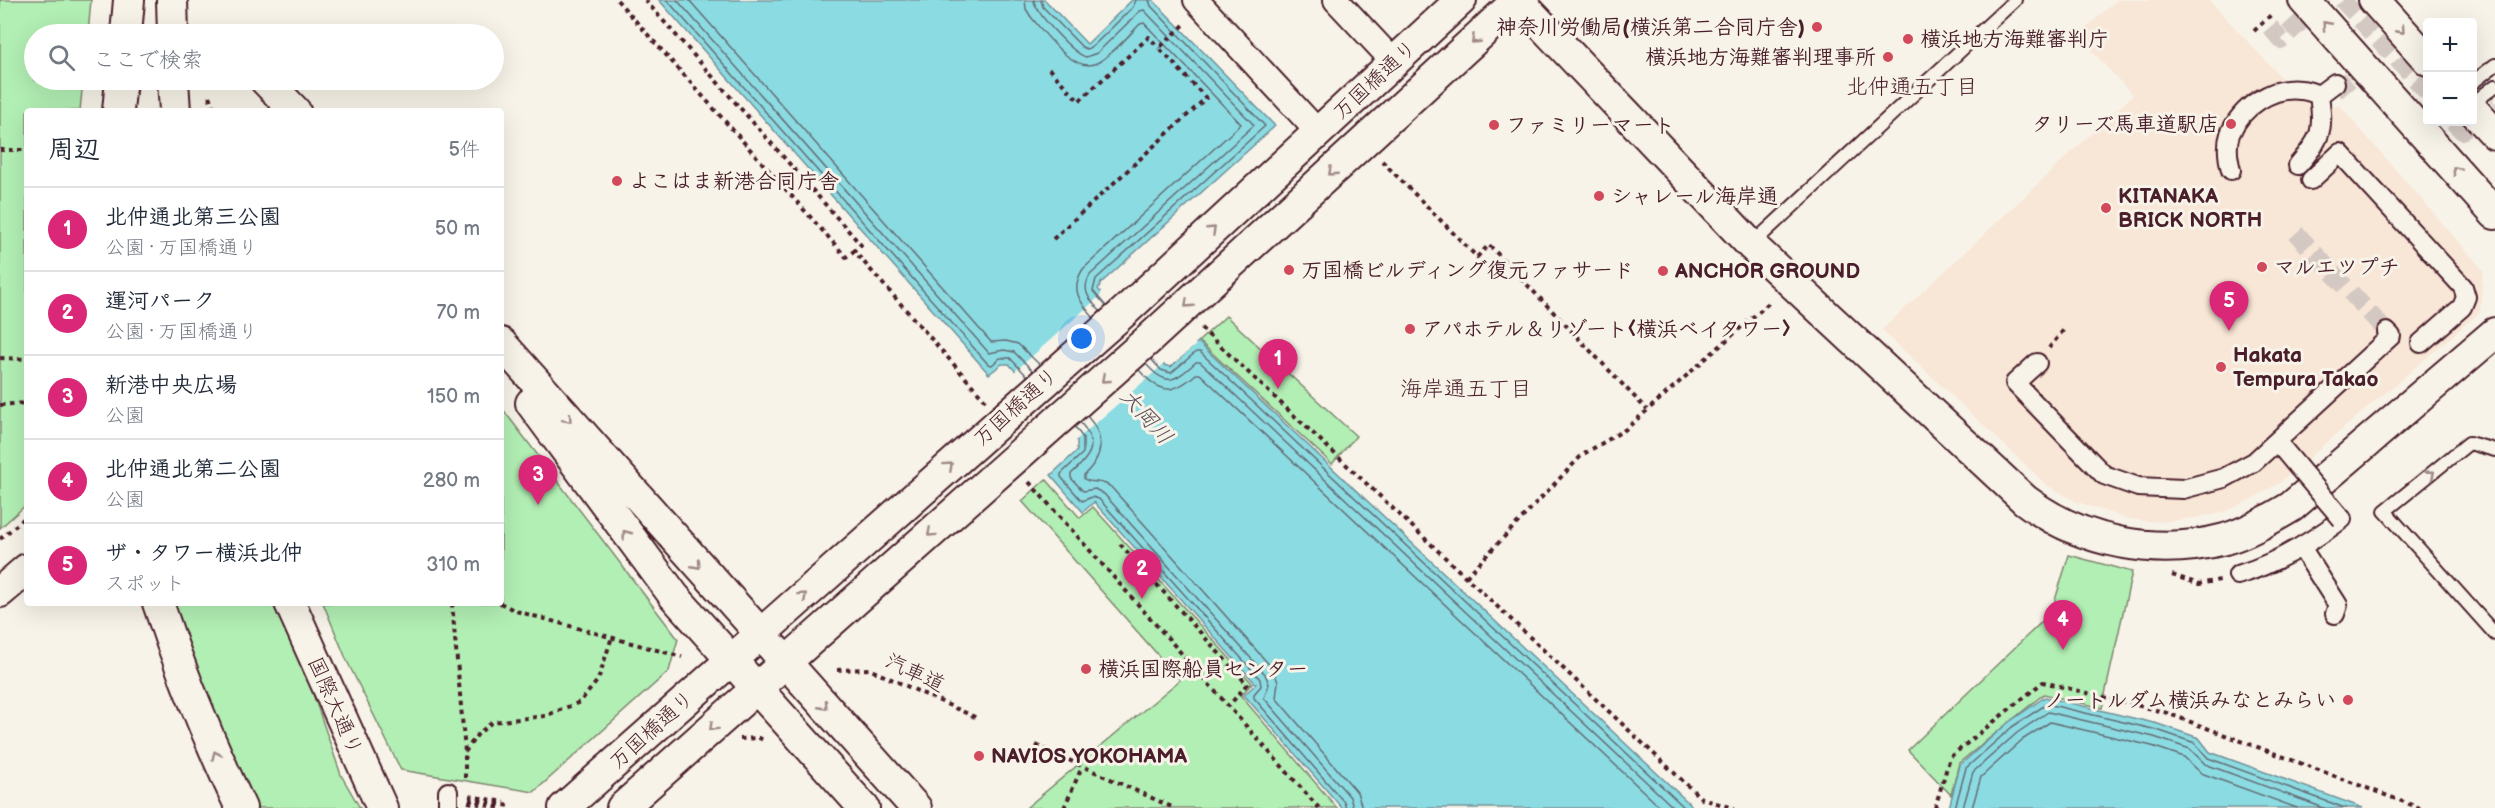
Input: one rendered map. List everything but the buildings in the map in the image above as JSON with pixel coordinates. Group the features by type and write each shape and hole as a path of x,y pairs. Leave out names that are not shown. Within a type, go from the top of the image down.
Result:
{"street":[{"path":"127,24 129,0"},
{"path":"172,0 173,24"},
{"path":"1336,0 1394,62"},
{"name":"万国橋通り","path":"564,808 1123,313 1461,0"},
{"path":"1518,0 1751,245 2025,500 2043,514 2064,525 2111,541 2165,546 2225,539 2256,527 2291,507 2495,333"},
{"name":"万国橋通り","path":"622,808 1149,340 1518,0"},
{"path":"2304,0 2495,214"},
{"path":"2374,0 2423,55"},
{"path":"1199,4 1318,132"},
{"path":"2319,95 2335,82"},
{"path":"2232,170 2228,156 2230,135 2240,116 2257,102 2276,92 2300,89 2319,95"},
{"path":"118,108 120,90"},
{"path":"174,90 175,108"},
{"path":"275,90 292,108"},
{"path":"2298,165 2312,149 2322,131 2319,95"},
{"path":"2477,115 2495,134"},
{"path":"2322,131 2463,287 2466,297 2462,307 2421,343"},
{"path":"2311,180 2340,153"},
{"path":"2037,363 2015,382 2104,475 2138,487 2183,489 2224,478 2254,462 2278,443 2391,336 2387,332"},
{"path":"504,346 916,808"},
{"path":"504,365 674,596 864,808"},
{"path":"2238,575 2267,566 2301,548 2342,519 2278,443"},
{"path":"2301,548 2338,605 2335,614"},
{"path":"0,592 24,571"},
{"path":"159,606 171,645 214,752 241,808"},
{"name":"国際大通り","path":"291,606 382,808"}],"lane":[{"path":"1751,245 2015,0"},
{"path":"2477,79 2495,64"},
{"path":"2477,100 2495,86"},
{"path":"2495,450 2469,442 2385,511 2495,633"}],"path":[{"path":"617,0 846,257 861,245 645,0"},
{"path":"1159,48 1199,4"},
{"path":"2253,31 2272,14"},
{"path":"1049,69 1078,101 1149,37 1206,98 1053,238"},
{"path":"208,96 214,108"},
{"path":"0,150 24,150"},
{"path":"1379,159 1477,257 1489,245 1647,411"},
{"path":"854,250 1003,419"},
{"path":"1466,577 1582,455 1626,429 1792,283"},
{"path":"1198,326 1702,799 1734,808"},
{"path":"0,358 24,359"},
{"path":"0,405 24,403"},
{"path":"1027,479 1319,808"},
{"path":"0,539 24,519"},
{"path":"1120,544 1247,684 1227,707"},
{"path":"2166,573 2199,584"},
{"path":"504,605 516,611 682,657"},
{"path":"452,606 465,752"},
{"path":"451,797 465,752 477,735 492,723 545,716 580,702 598,680 612,637"},
{"name":"汽車道","path":"837,670 869,669 977,718"},
{"path":"1935,808 1950,757 2043,682 2164,712 2420,808"},
{"path":"733,740 759,738 769,743"},
{"path":"1036,745 1174,808"},
{"path":"1064,808 1082,767"},
{"path":"451,797 505,802"},
{"path":"451,797 510,806"},
{"path":"451,797 500,808"}],"shaded area":[{"path":"2117,0 2209,0 2303,101 2340,106 2483,270 2480,312 2279,483 2224,512 2162,522 2129,519 2077,502 2047,485 1882,330 2133,95 2078,36"}],"green space":[{"path":"0,0 91,0 89,24 24,24 24,90 82,90 80,108 24,108 24,507 0,528"},
{"path":"1226,316 1356,436 1332,464 1199,341"},
{"path":"504,411 678,639 669,671 534,792 401,770 347,661 324,606 504,606"},
{"path":"1046,479 1080,518 1093,507 1252,683 1241,696 1337,808 1026,808 1180,680 1022,501"},
{"path":"2069,555 2132,572 2102,708 2044,694 1959,763 1951,795 1908,750 2051,613"},
{"path":"176,606 277,606 311,688 341,775 360,808 257,808 206,694"}],"water":[{"name":"大岡川","path":"659,0 1045,0 1087,44 1132,0 1153,0 1275,126 1101,283 1098,289 1164,365 1171,367 1198,342 1694,808 1342,808 1244,695 1256,684 1094,502 1083,512 1051,475 1077,451 1077,439 1009,364 1002,364 989,374"},
{"path":"2045,697 2158,724 2199,738 2210,752 2363,808 1949,808 1960,765 2009,722"}],"pier":[{"path":"1122,267 1102,288 1166,362 1170,363 1194,342 1196,345 1172,365 1165,363 1074,442 1013,373 1101,295 1101,286"}],"tunnel":[{"path":"2270,27 2281,40 2325,0"},
{"path":"2342,0 2423,88"},
{"path":"2336,91 2371,61"},
{"path":"2477,118 2495,103"},
{"path":"2457,126 2462,131 2468,126"},
{"path":"2296,233 2387,332"}],"place":[{"name":"神奈川労働局(横浜第二合同庁舎)","path":"1817,27"},
{"name":"横浜地方海難審判庁","path":"1908,39"},
{"name":"横浜地方海難審判理事所","path":"1888,57"},
{"name":"タリーズ馬車道駅店","path":"2231,124"},
{"name":"ファミリーマート","path":"1494,125"},
{"name":"よこはま新港合同庁舎","path":"617,181"},
{"name":"シャレール海岸通","path":"1599,196"},
{"name":"KITANAKA BRICK NORTH","path":"2106,208"},
{"name":"マルエツプチ","path":"2262,267"},
{"name":"万国橋ビルディング復元ファサード","path":"1289,270"},
{"name":"ANCHOR GROUND","path":"1663,271"},
{"name":"アパホテル＆リゾート〈横浜ベイタワー〉","path":"1410,329"},
{"name":"ザ・タワー横浜北仲","path":"2229,331"},
{"name":"Hakata Tempura Takao","path":"2221,367"},
{"name":"北仲通北第三公園","path":"1278,389"},
{"name":"新港中央広場","path":"538,505"},
{"name":"運河パーク","path":"1142,599"},
{"name":"北仲通北第二公園","path":"2063,650"},
{"name":"横浜国際船員センター","path":"1086,669"},
{"name":"ノートルダム横浜みなとみらい","path":"2348,700"},
{"name":"NAVIOS YOKOHAMA","path":"979,756"}],"district":[{"name":"北仲通五丁目","path":"1912,87"},
{"name":"海岸通五丁目","path":"1466,389"}]}
